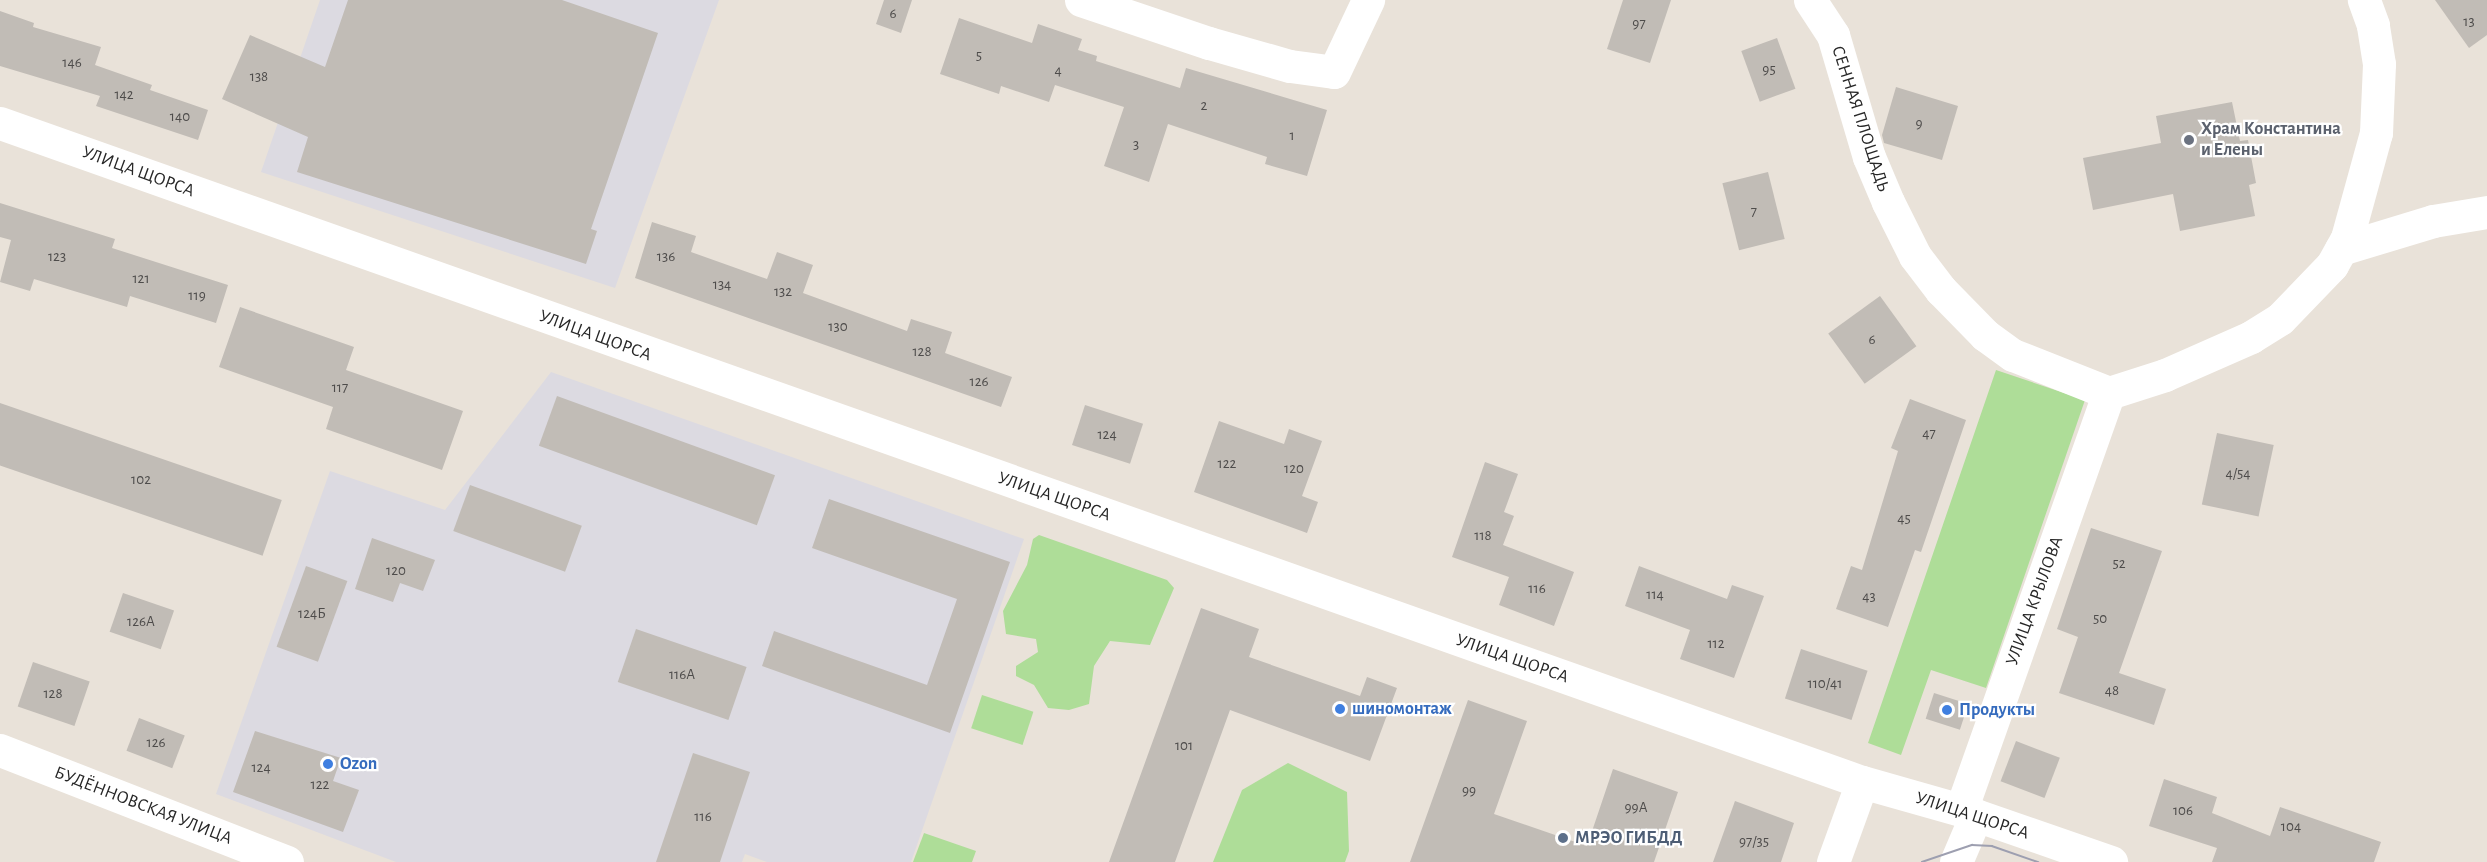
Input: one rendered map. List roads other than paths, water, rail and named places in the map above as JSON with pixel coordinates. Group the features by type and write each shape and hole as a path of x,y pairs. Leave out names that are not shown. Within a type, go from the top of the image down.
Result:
{"street":[{"path":"1082,0 1239,52 1290,66 1334,72 1368,0"},
{"name":"СЕННАЯ ПЛОЩАДЬ","path":"1810,0 1833,35 1869,157 1915,256 1941,290 1985,335 2013,355 2109,393"},
{"path":"2109,393 2165,375 2251,337 2280,319 2310,290 2341,249 2358,204 2376,133 2379,64 2373,25 2364,0"},
{"name":"УЛИЦА ЩОРСА","path":"0,123 1862,782 1969,813 2111,862"},
{"path":"2341,249 2433,221 2487,212"},
{"name":"УЛИЦА КРЫЛОВА","path":"1956,862 1969,813 2109,393"},
{"name":"БУДЁННОВСКАЯ УЛИЦА","path":"0,750 287,862"},
{"path":"1833,862 1862,782"}],"tram line":[{"path":"1922,862 1972,845 1992,846 2038,862"}],"place":[{"name":"Храм Константина и Елены","path":"2189,140"},
{"name":"шиномонтаж","path":"1340,709"},
{"name":"Продукты","path":"1947,710"},
{"name":"Ozon","path":"328,764"},
{"name":"МРЭО ГИБДД","path":"1563,838"}]}
